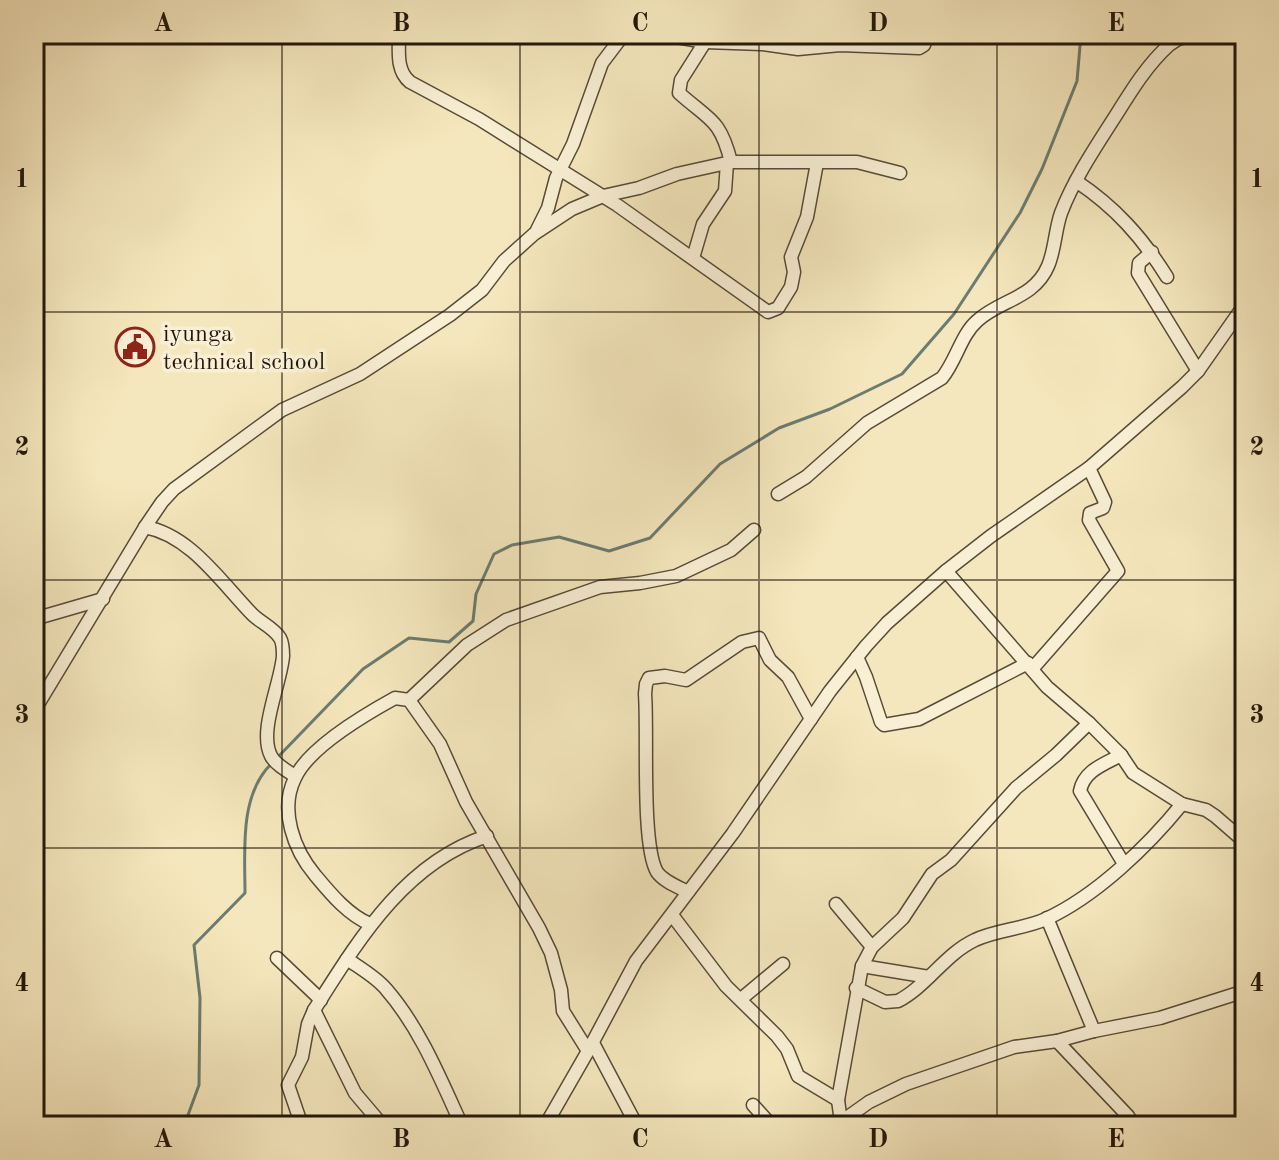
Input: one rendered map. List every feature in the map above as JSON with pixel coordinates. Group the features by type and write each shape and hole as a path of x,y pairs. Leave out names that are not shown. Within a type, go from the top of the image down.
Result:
{"street":[{"path":"399,34 400,65 404,77 479,119 603,196 769,312 774,311 791,287 794,270 791,257 807,217 817,163"},
{"path":"534,234 548,208 602,63 624,34"},
{"path":"660,34 705,42 762,39 798,49 841,40 919,48 924,45 928,34"},
{"path":"778,494 806,477 867,423 942,378 973,324 982,316 1025,295 1047,268 1061,215 1076,181 1145,72 1169,45 1197,34"},
{"path":"693,258 703,224 725,191 729,162 724,138 715,122 679,93 681,80 705,42"},
{"path":"34,711 145,527 174,489 271,418 360,374 450,315 482,290 504,261 534,234 572,209 603,196 729,162 857,162 900,173"},
{"path":"1076,181 1121,216 1152,252 1167,277"},
{"path":"1152,252 1139,263 1138,273 1198,371"},
{"path":"545,1126 624,979 857,657 887,623 946,571 1089,468 1198,371 1244,309"},
{"path":"857,657 884,725 919,719 1030,666 1118,571 1089,520 1090,513 1103,508 1105,502 1089,468"},
{"path":"145,527 166,532 214,570 251,613 281,640 282,665 268,728 271,758 290,772"},
{"path":"409,700 467,645 506,620 600,587 676,576 731,550 754,530"},
{"path":"946,571 1047,687 1089,723 1121,755 1133,773 1182,804 1206,810 1245,842"},
{"path":"34,619 103,599"},
{"path":"688,892 660,876 649,842 645,694 649,678 665,676 686,680 742,642 759,638 770,660 788,677 811,719"},
{"path":"370,924 354,915 336,898 302,855 292,832 288,805 290,772 353,723 395,698 409,700 444,751 466,802 539,928 554,966 563,1011 590,1047 637,1126"},
{"path":"838,1124 838,1100 856,988 862,966 872,947 903,918 932,874 951,860 1016,788 1089,723"},
{"path":"1121,755 1090,772 1080,791 1124,864"},
{"path":"856,988 893,1003 904,999 977,938 1012,931 1047,918 1087,893 1149,841 1182,804"},
{"path":"302,1126 288,1085 302,1057 308,1024 317,1005 370,924 386,906 431,865 459,847 487,836"},
{"path":"836,904 872,947"},
{"path":"672,915 713,971 777,1036 787,1049 798,1076 838,1100"},
{"path":"1047,918 1094,1031"},
{"path":"277,958 317,1005 355,1093 383,1126"},
{"path":"347,959 379,982 399,1006 430,1056 462,1126"},
{"path":"741,999 783,964"},
{"path":"862,966 929,977"},
{"path":"838,1124 869,1102 906,1084 1014,1047 1057,1041 1160,1018 1245,991"},
{"path":"1057,1041 1134,1126"},
{"path":"753,1105 772,1126"}],"waterway":[{"path":"276,759 363,669 409,638 449,642 473,621 476,594 494,554 512,545 559,537 609,551 650,538 720,464 779,428 830,409 902,374 954,314 1020,213 1042,169 1077,81 1081,34"},
{"path":"184,1126 199,1085 200,998 194,945 245,893 249,808 253,792 271,764"}],"place":[{"name":"iyunga technical school","path":"135,347"}]}
